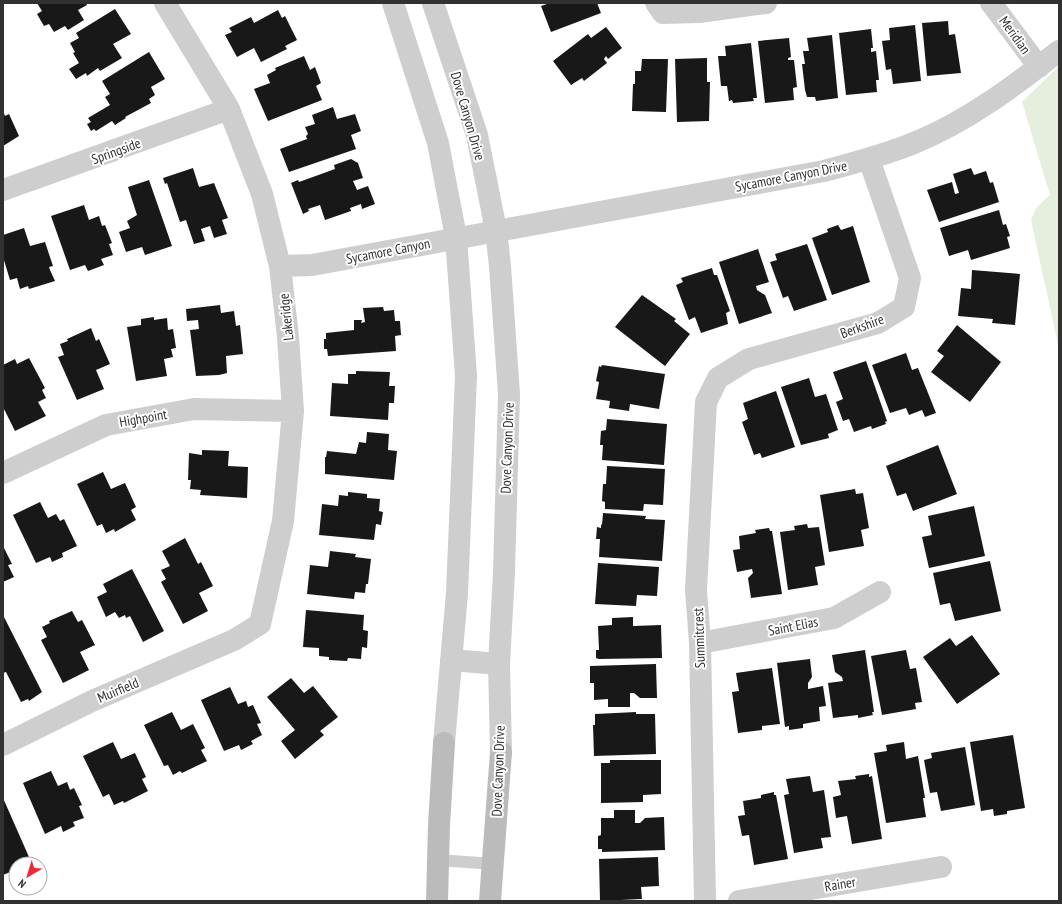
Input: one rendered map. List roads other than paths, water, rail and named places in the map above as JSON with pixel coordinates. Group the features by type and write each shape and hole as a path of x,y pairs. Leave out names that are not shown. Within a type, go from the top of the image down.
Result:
{"street":[{"name":"Lakeridge","path":"165,3 229,109 262,194 280,266 288,336 293,411 283,521 260,624 234,640"},
{"path":"393,3 438,143 456,237 466,376 457,593 444,743 437,901"},
{"name":"Dove Canyon Drive","path":"433,3 477,135 496,230 509,394 504,573 499,664 500,752 494,864 490,901"},
{"path":"660,8 699,12 766,3"},
{"name":"Meridian","path":"992,3 1039,67"},
{"name":"Sycamore Canyon Drive","path":"496,230 824,171 869,159 914,143 990,103 1059,51"},
{"name":"Springside","path":"3,190 229,109"},
{"name":"Berkshire","path":"718,378 749,359 878,323 904,307 910,278 869,159"},
{"name":"Sycamore Canyon","path":"280,266 312,265 496,230"},
{"name":"Summitcrest","path":"705,901 700,643 696,590 706,402 718,378"},
{"name":"Highpoint","path":"3,473 106,425 194,409 293,411"},
{"name":"Saint Elias","path":"700,643 834,618 880,592"},
{"name":"Muirfield","path":"3,745 92,701 234,640"},
{"path":"451,660 499,664"},
{"name":"Rainer","path":"740,901 941,867"}],"lane":[{"path":"438,860 494,864"}]}
